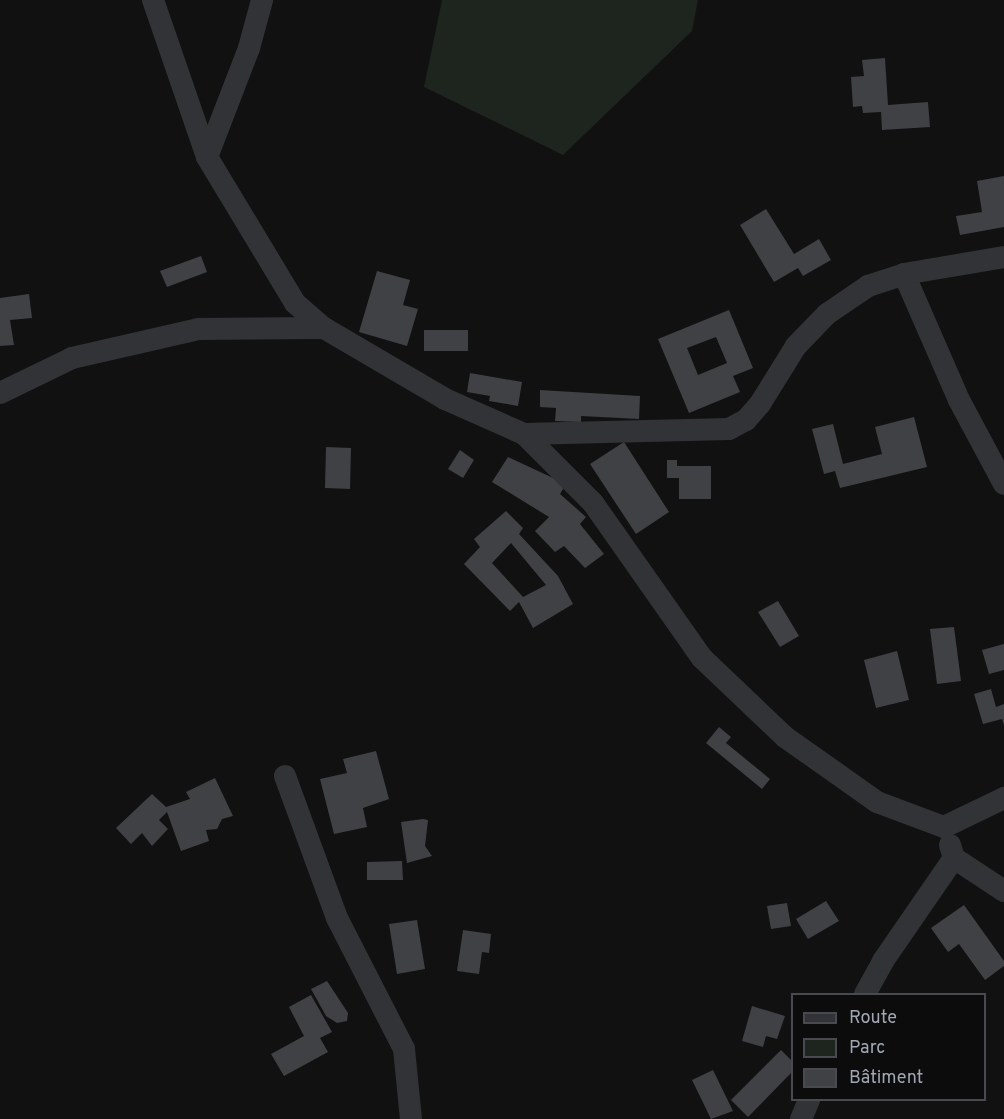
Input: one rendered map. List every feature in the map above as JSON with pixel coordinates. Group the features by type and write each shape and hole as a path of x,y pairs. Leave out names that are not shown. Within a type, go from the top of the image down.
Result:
{"street":[{"path":"153,0 207,157 295,303 324,328 445,399 524,434 593,503 702,658 785,737 877,802 944,827 1004,798"},
{"path":"207,157 249,48 262,0"},
{"path":"524,434 729,429 753,412 796,346 827,314 868,286 904,274 1004,257"},
{"path":"904,274 958,400 1004,484"},
{"path":"0,393 72,358 199,329 324,328"},
{"path":"285,776 337,918 404,1049 411,1119"},
{"path":"944,827 954,858 1004,891"},
{"path":"866,993 954,858"},
{"path":"801,1119 809,1101"}],"green space":[{"path":"442,0 698,0 692,31 563,155 424,87"}],"building":[{"path":"885,58 888,105 928,102 930,127 882,130 881,112 863,113 862,106 853,107 851,77 864,76 862,60"},
{"path":"1004,176 1004,227 960,235 956,216 982,212 977,181"},
{"path":"766,209 794,254 819,239 831,260 803,276 798,268 774,282 740,225"},
{"path":"201,256 207,272 167,287 160,271"},
{"path":"377,271 410,280 403,305 418,309 407,346 359,332"},
{"path":"29,294 32,318 10,320 14,345 0,346 0,298"},
{"path":"729,310 753,368 733,376 740,392 689,413 658,339","holes":["716,337 727,363 698,375 687,348"]},
{"path":"424,330 468,330 468,351 424,351"},
{"path":"470,373 522,382 518,406 489,401 490,396 467,392"},
{"path":"540,390 640,396 639,419 581,416 581,422 555,421 556,408 540,407"},
{"path":"914,417 927,467 840,488 835,471 824,474 812,429 833,424 843,464 882,454 875,427"},
{"path":"624,442 669,512 636,534 590,464"},
{"path":"326,447 351,448 350,489 325,488"},
{"path":"460,450 474,460 463,478 448,469"},
{"path":"508,457 566,484 560,494 586,517 580,524 604,554 585,568 564,546 555,552 535,531 549,517 492,482"},
{"path":"667,460 677,460 677,466 711,466 711,499 679,499 679,478 667,478"},
{"path":"506,511 523,528 519,534 558,576 573,604 533,628 519,602 510,611 464,564 480,547 474,539","holes":["511,543 546,585 523,597 492,563"]},
{"path":"778,601 799,636 780,647 758,612"},
{"path":"954,627 961,681 937,684 930,629"},
{"path":"1004,644 1004,670 989,674 982,650"},
{"path":"897,651 909,700 876,708 864,660"},
{"path":"991,689 996,707 1004,704 1004,725 1002,719 983,724 974,694"},
{"path":"719,727 731,737 726,743 770,779 762,789 706,743"},
{"path":"376,751 389,799 363,808 367,827 334,834 320,779 347,773 343,759"},
{"path":"215,778 233,816 222,819 217,829 206,830 209,841 181,851 167,812 159,820 168,829 152,846 142,833 131,844 116,828 152,794 166,807 190,799 186,792"},
{"path":"428,820 425,846 432,856 407,863 401,822"},
{"path":"402,861 403,880 367,880 367,862"},
{"path":"826,901 839,921 808,939 796,919"},
{"path":"787,903 791,926 771,929 767,906"},
{"path":"964,905 1004,961 1004,966 985,980 959,944 948,952 931,928"},
{"path":"417,920 425,969 397,974 389,924"},
{"path":"463,930 491,934 489,953 482,952 479,974 457,971"},
{"path":"327,981 348,1013 347,1021 337,1023 326,1016 311,989"},
{"path":"311,995 332,1032 320,1038 328,1052 284,1076 271,1054 304,1036 289,1007"},
{"path":"752,1006 785,1016 777,1039 766,1036 763,1047 742,1041"},
{"path":"781,1050 791,1060 791,1073 748,1117 731,1100"},
{"path":"713,1070 733,1111 711,1119 692,1080"}]}
